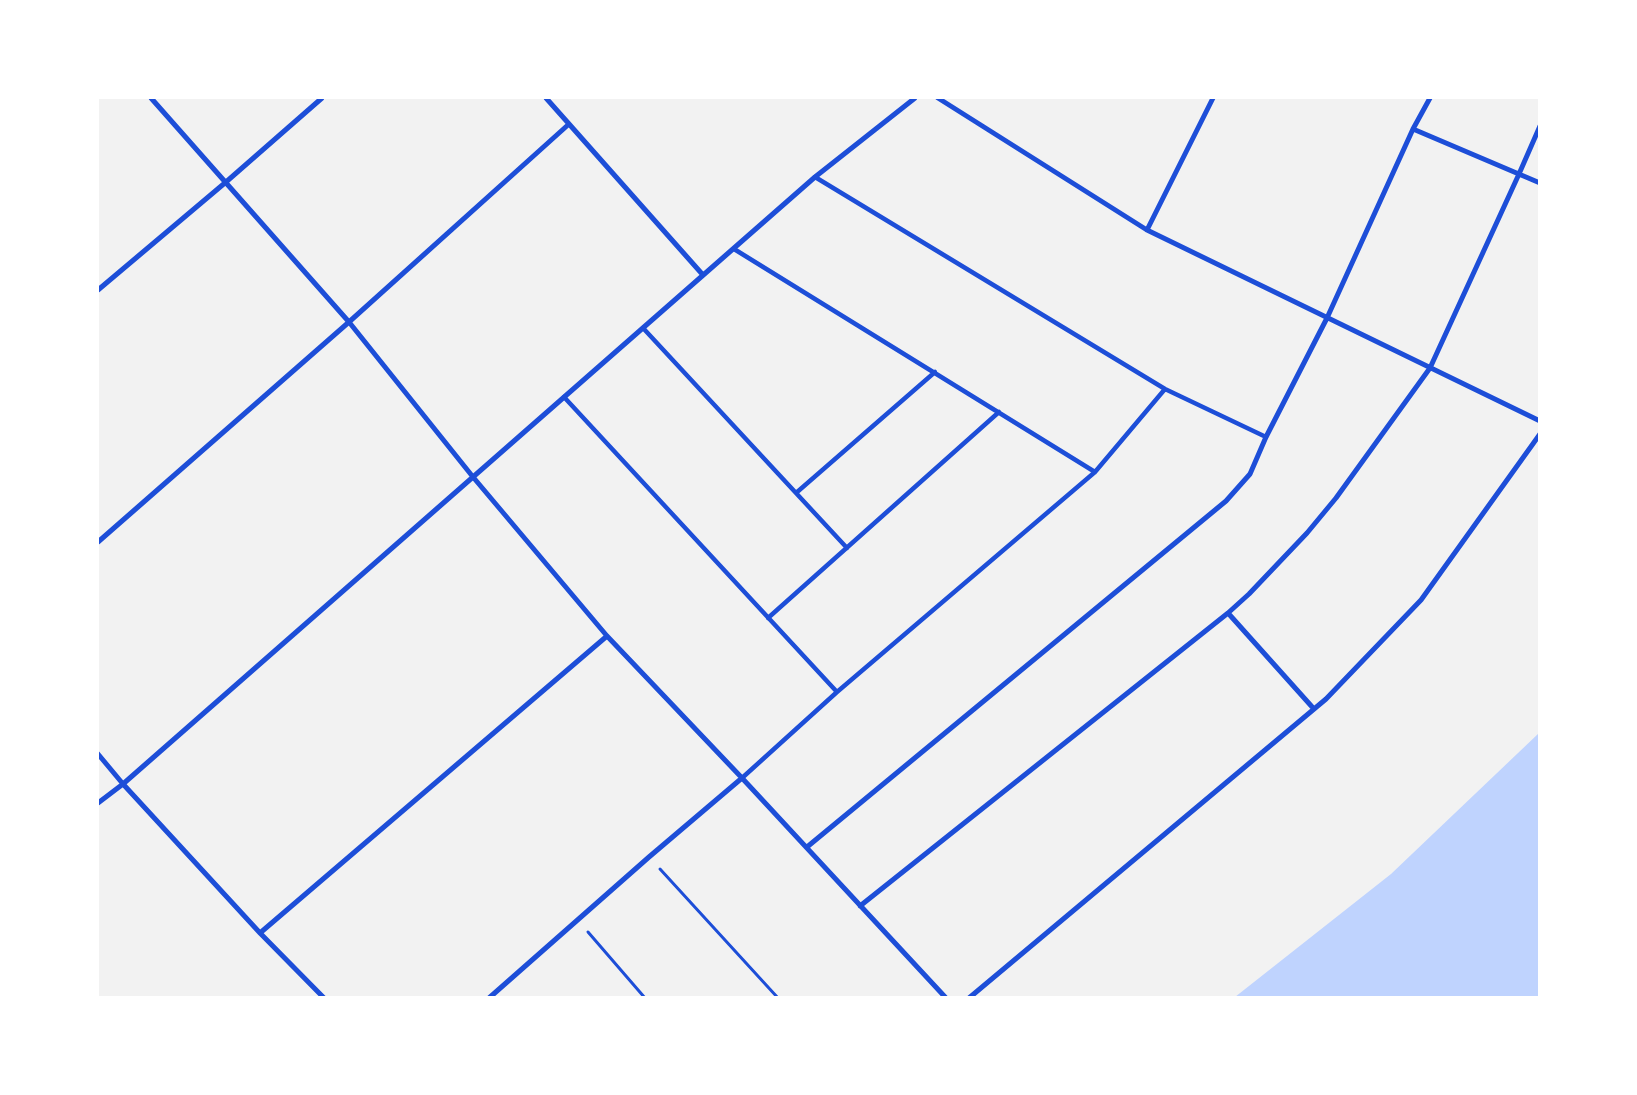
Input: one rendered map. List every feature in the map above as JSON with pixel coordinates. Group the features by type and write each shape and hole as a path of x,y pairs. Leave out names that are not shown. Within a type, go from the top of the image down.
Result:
{"street":[{"path":"151,98 349,322 473,478 607,636 807,847 946,998"},
{"path":"98,290 322,98"},
{"path":"546,98 703,275"},
{"path":"98,803 123,784 816,177 915,98"},
{"path":"938,98 1147,230 1540,422"},
{"path":"1147,230 1213,98"},
{"path":"807,847 1226,501 1250,474 1266,437 1327,318 1413,129 1430,98"},
{"path":"98,542 349,322 569,124"},
{"path":"860,906 1228,613 1249,594 1307,533 1336,498 1430,368 1540,126"},
{"path":"1413,129 1540,183"},
{"path":"816,177 1165,389 1266,437"},
{"path":"734,249 1095,472"},
{"path":"643,328 847,548"},
{"path":"796,493 935,372"},
{"path":"489,998 577,919 742,778 837,692 1095,472 1165,389"},
{"path":"564,397 837,692"},
{"path":"768,618 999,412"},
{"path":"969,998 1326,699 1421,600 1540,434"},
{"path":"1228,613 1314,709"},
{"path":"260,933 607,636"},
{"path":"98,754 123,784 260,933 324,998"}],"path":[{"path":"649,857 778,998"},
{"path":"577,919 645,998"}],"water":[{"path":"1539,733 1539,997 1235,997 1391,874"}]}
